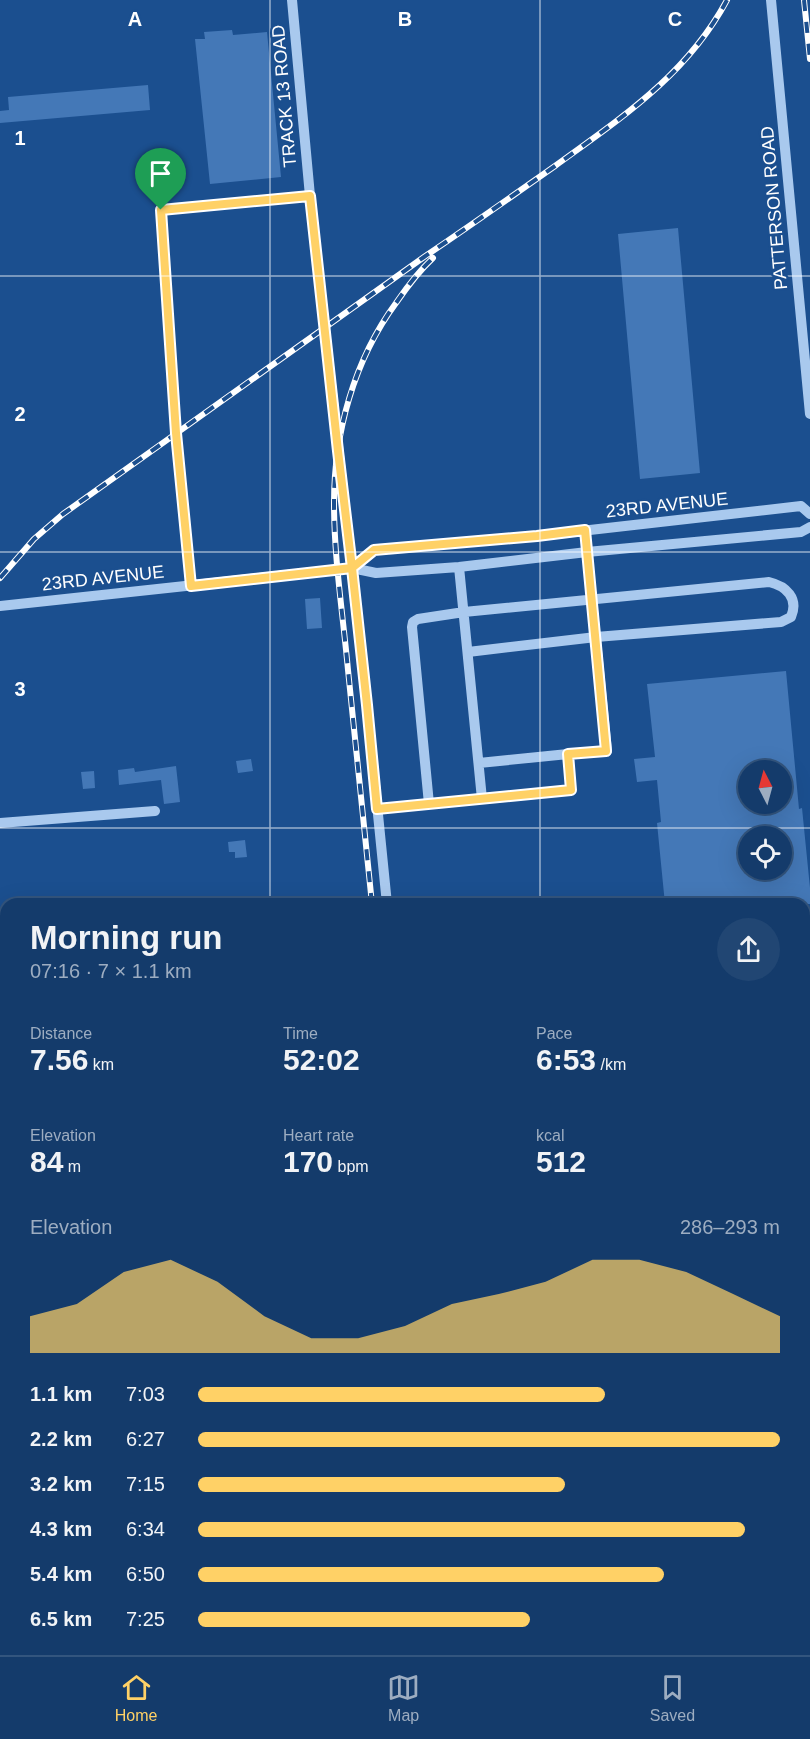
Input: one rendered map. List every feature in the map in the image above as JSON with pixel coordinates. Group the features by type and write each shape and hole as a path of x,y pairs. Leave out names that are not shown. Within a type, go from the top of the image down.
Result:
{"street":[{"name":"TRACK 13 ROAD","path":"292,0 310,196 386,898"},
{"name":"PATTERSON ROAD","path":"771,0 810,414"},
{"path":"191,586 176,433 161,210 310,196"},
{"name":"23RD AVENUE","path":"352,568 374,550 537,536 801,507 810,514"},
{"name":"23RD AVENUE","path":"0,606 352,568 376,573 459,567 587,552 801,532 810,527"},
{"path":"479,763 606,751 585,530"},
{"path":"459,567 482,799"},
{"path":"429,804 413,622 464,612 769,582 788,591 794,611 791,617 781,622 596,637 468,652"},
{"path":"377,809 571,790 568,754"},
{"path":"0,823 155,811"},
{"path":"0,813 14,822"}],"building":[{"path":"232,30 233,35 267,32 281,177 210,184 195,39 205,39 204,32"},
{"path":"148,85 150,110 0,123 0,111 9,110 8,97"},
{"path":"678,228 700,473 640,479 618,234"},
{"path":"320,598 322,628 307,629 305,599"},
{"path":"786,671 810,898 664,898 657,823 661,822 657,780 637,782 634,759 655,757 647,684"},
{"path":"251,759 253,771 238,773 236,761"},
{"path":"176,766 180,802 164,804 161,780 119,785 118,770 134,768 135,772"},
{"path":"94,771 95,788 83,789 81,772"},
{"path":"245,840 247,857 235,858 235,852 229,852 228,842"}],"railway":[{"path":"0,578 34,539 63,514 628,112 651,93 693,51 727,0"},
{"path":"804,0 810,59"},
{"path":"371,898 337,566 334,524 335,477 349,398 369,348 400,297 433,258"}],"route":[{"path":"161,210 176,433 191,586 352,568 377,809 571,790 568,754 606,751 585,530 374,550 352,568 310,196 161,210"}]}
